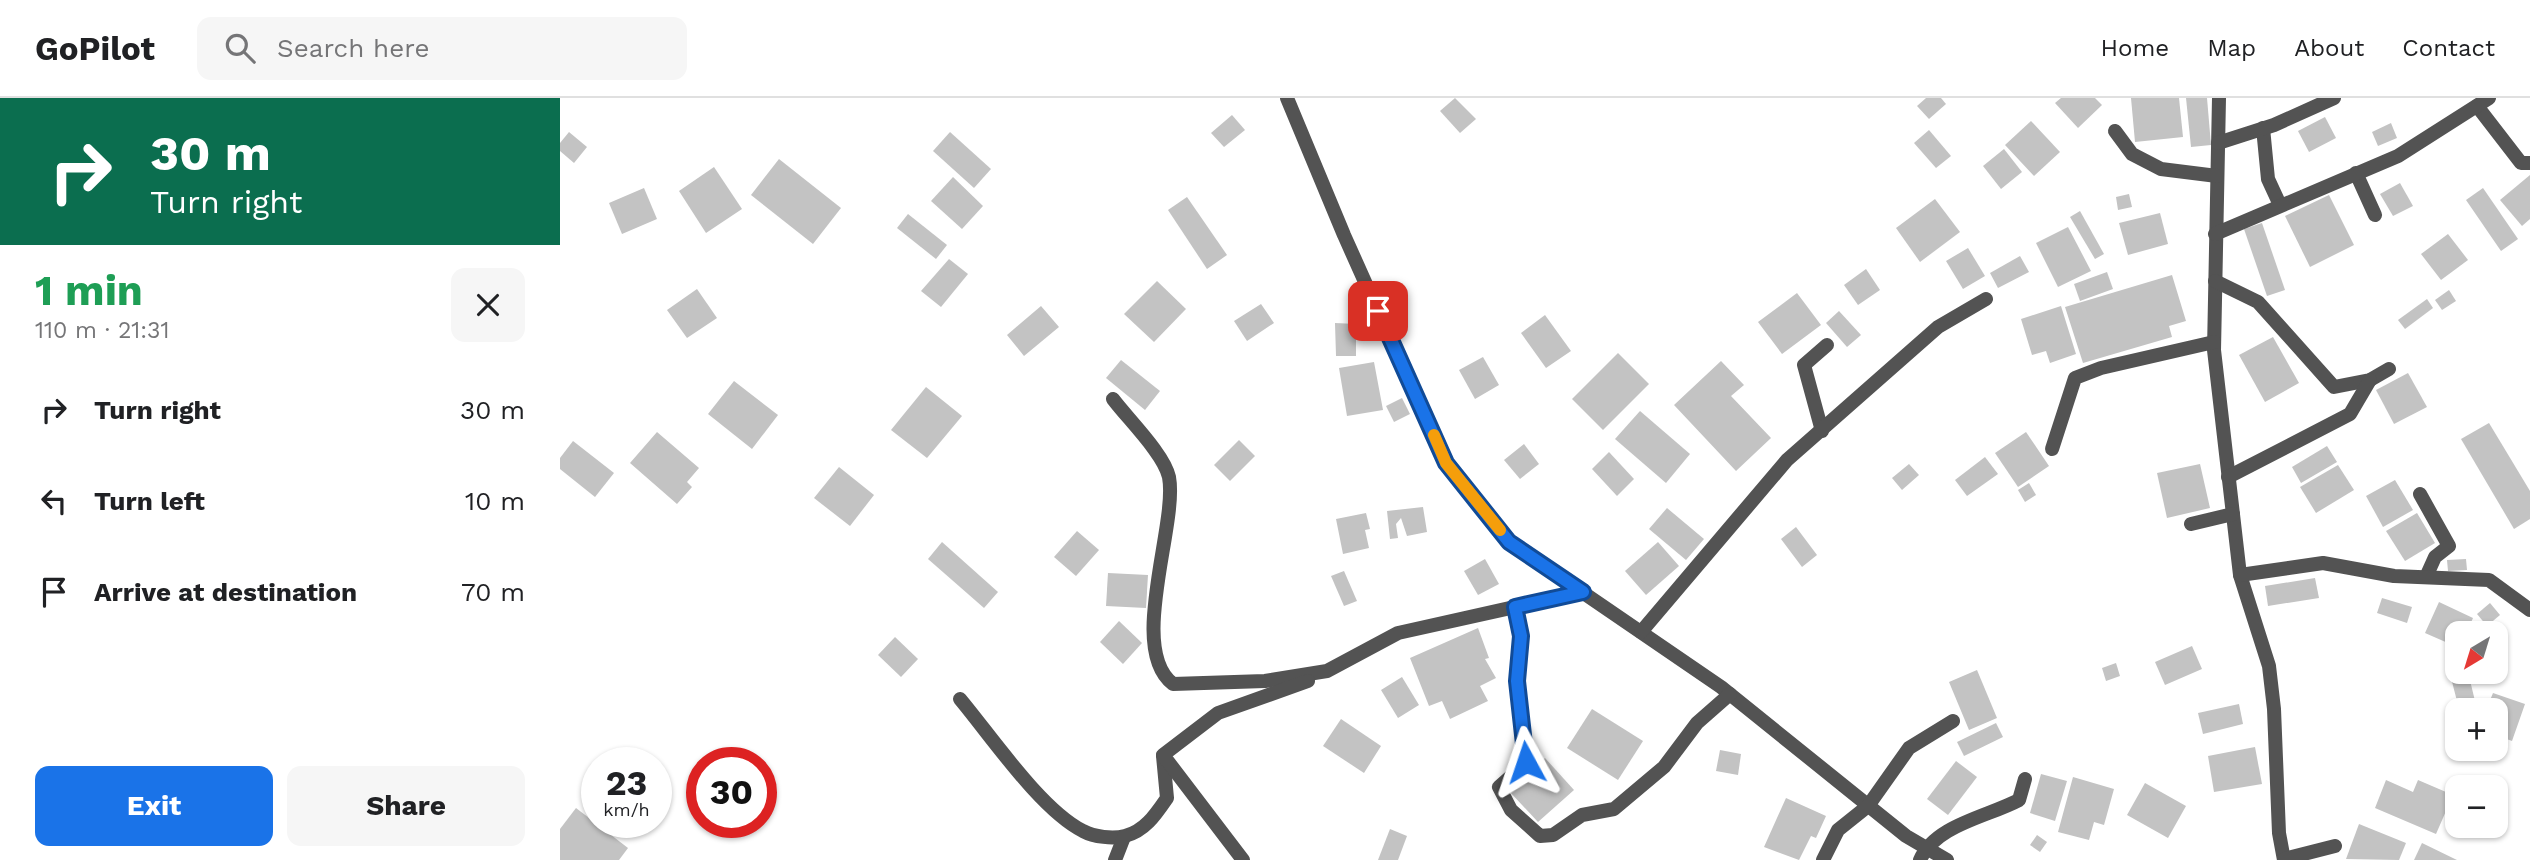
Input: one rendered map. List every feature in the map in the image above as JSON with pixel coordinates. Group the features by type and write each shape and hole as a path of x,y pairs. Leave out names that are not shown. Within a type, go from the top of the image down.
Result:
{"street":[{"path":"1287,98 1344,236 1446,463 1509,542 1730,694 1923,854 1947,860"},
{"path":"2219,98 2214,342 2240,575 2269,666 2274,709 2279,833 2284,860 2334,846"},
{"path":"2218,143 2263,128 2334,98"},
{"path":"2215,234 2398,156 2483,102 2521,163 2530,163"},
{"path":"2263,128 2268,178 2280,205"},
{"path":"2115,131 2132,154 2161,169 2217,176"},
{"path":"2356,173 2375,215"},
{"path":"2215,281 2258,302 2334,387 2370,380 2389,369"},
{"path":"1641,632 1787,460 1822,432 1938,327 1986,299"},
{"path":"2052,449 2076,378 2101,368 2214,342"},
{"path":"1822,432 1804,365 1827,345"},
{"path":"2228,477 2350,414 2370,380"},
{"path":"1113,399 1162,461 1169,477 1169,499 1156,579 1156,655 1164,678 1183,687 1265,681 1327,671 1398,633 1583,592"},
{"path":"2420,494 2449,546 2435,557 2426,577"},
{"path":"2192,524 2233,514"},
{"path":"2240,575 2323,563 2394,576 2489,580 2530,610"},
{"path":"1515,607 1521,636 1517,681 1526,762 1499,787 1511,810 1539,836 1553,835 1582,815 1614,809 1664,767 1697,723 1730,694"},
{"path":"1163,755 1203,721 1217,713 1333,671 1398,633"},
{"path":"960,699 1063,818 1084,832 1101,837 1124,836 1143,828 1167,798 1163,755"},
{"path":"1823,860 1838,830 1868,806 1909,748 1953,721"},
{"path":"1163,755 1243,860"},
{"path":"1923,854 1959,825 1995,813 2019,800 2025,779"},
{"path":"1115,860 1124,836"}],"building":[{"path":"1455,98 1476,119 1460,133 1440,111"},
{"path":"1926,98 1941,98 1946,104 1929,119 1917,106"},
{"path":"2061,98 2095,98 2102,105 2078,128 2055,103"},
{"path":"2131,98 2179,98 2183,137 2135,142"},
{"path":"2186,98 2207,98 2211,145 2191,147"},
{"path":"1232,115 1245,130 1224,147 1211,133"},
{"path":"2325,117 2336,138 2309,152 2298,131"},
{"path":"2031,121 2060,152 2034,176 2005,145"},
{"path":"2391,123 2397,138 2378,146 2372,132"},
{"path":"1929,130 1951,156 1936,168 1914,143"},
{"path":"569,132 587,147 574,163 560,151 560,143"},
{"path":"950,132 991,169 974,188 933,151"},
{"path":"2004,149 2022,172 2001,189 1983,166"},
{"path":"779,159 841,208 813,244 751,195"},
{"path":"714,167 742,209 706,233 679,191"},
{"path":"2530,175 2530,219 2522,226 2500,200"},
{"path":"953,177 983,206 962,229 931,201"},
{"path":"2400,183 2413,206 2393,216 2380,194"},
{"path":"644,188 657,219 622,234 609,203"},
{"path":"2483,188 2518,239 2501,251 2466,200"},
{"path":"2129,194 2132,207 2118,210 2116,197"},
{"path":"2329,195 2354,245 2310,267 2285,216"},
{"path":"1187,197 1227,255 1207,269 1168,210"},
{"path":"1935,199 1960,232 1920,262 1896,228"},
{"path":"2080,211 2104,254 2095,259 2070,217"},
{"path":"2160,213 2168,244 2128,255 2119,223"},
{"path":"908,214 947,245 936,259 897,228"},
{"path":"2262,223 2285,290 2267,296 2244,229"},
{"path":"2068,227 2091,271 2058,287 2036,243"},
{"path":"2448,234 2468,260 2441,280 2421,254"},
{"path":"1968,248 1985,276 1963,289 1946,261"},
{"path":"2020,256 2029,272 1998,288 1990,273"},
{"path":"949,259 968,274 941,307 921,291"},
{"path":"1866,269 1880,290 1858,305 1844,285"},
{"path":"2107,272 2113,289 2080,301 2074,284"},
{"path":"2172,275 2186,321 2169,326 2172,337 2083,363 2065,307"},
{"path":"1157,281 1186,309 1154,342 1124,314"},
{"path":"697,289 717,318 687,338 667,310"},
{"path":"2449,290 2456,301 2442,310 2435,300"},
{"path":"1797,293 1821,325 1782,354 1758,322"},
{"path":"2427,299 2433,308 2405,329 2398,320"},
{"path":"1261,304 1274,323 1247,341 1234,321"},
{"path":"1041,306 1059,327 1024,356 1007,335"},
{"path":"2061,306 2076,354 2050,363 2046,351 2032,355 2021,319"},
{"path":"1839,311 1861,335 1847,347 1826,323"},
{"path":"1545,315 1571,351 1546,368 1521,333"},
{"path":"1335,323 1356,324 1356,356 1336,356"},
{"path":"2273,337 2299,383 2265,402 2239,355"},
{"path":"1618,353 1649,384 1603,430 1572,399"},
{"path":"1483,357 1499,385 1475,399 1459,370"},
{"path":"1121,360 1160,391 1145,410 1106,378"},
{"path":"1721,361 1744,385 1731,396 1771,438 1736,471 1674,405"},
{"path":"1374,362 1383,410 1347,416 1339,368"},
{"path":"2408,373 2427,407 2394,424 2376,390"},
{"path":"734,381 778,415 752,449 708,414"},
{"path":"926,387 962,416 927,458 891,430"},
{"path":"1402,398 1410,414 1394,422 1386,406"},
{"path":"1640,411 1690,454 1666,483 1615,439"},
{"path":"2489,423 2530,491 2530,519 2514,529 2461,439"},
{"path":"657,432 699,468 687,482 692,487 677,504 630,463"},
{"path":"2026,432 2049,466 2018,487 1995,453"},
{"path":"1239,440 1255,456 1230,481 1214,465"},
{"path":"573,441 614,473 595,497 560,469 560,458"},
{"path":"1524,444 1539,464 1520,479 1504,460"},
{"path":"2327,446 2337,462 2301,483 2292,467"},
{"path":"1609,452 1634,479 1617,496 1592,469"},
{"path":"1985,457 1998,474 1967,496 1955,480"},
{"path":"1909,464 1919,475 1902,490 1892,478"},
{"path":"2200,464 2210,508 2167,518 2157,473"},
{"path":"2338,465 2354,490 2316,513 2300,487"},
{"path":"839,467 874,495 850,526 814,498"},
{"path":"2395,480 2413,510 2383,527 2366,496"},
{"path":"2029,483 2036,495 2025,502 2018,490"},
{"path":"1423,507 1427,532 1407,536 1401,518 1396,524 1398,538 1390,539 1387,511"},
{"path":"1667,508 1704,539 1686,560 1649,529"},
{"path":"1366,513 1370,529 1365,530 1369,548 1343,554 1336,519"},
{"path":"2417,513 2435,543 2405,561 2386,531"},
{"path":"1796,527 1817,555 1802,567 1781,539"},
{"path":"1077,531 1099,550 1076,576 1054,557"},
{"path":"942,542 998,592 984,608 928,559"},
{"path":"1658,542 1679,566 1646,595 1625,571"},
{"path":"1485,559 1499,584 1478,595 1464,571"},
{"path":"2466,559 2467,570 2448,571 2447,560"},
{"path":"1344,571 1357,601 1344,606 1331,576"},
{"path":"1108,573 1148,575 1146,608 1106,606"},
{"path":"2315,578 2319,598 2268,606 2265,586"},
{"path":"2382,598 2412,607 2407,623 2377,613"},
{"path":"2439,602 2473,618 2472,621 2445,621 2445,642 2425,633"},
{"path":"2490,603 2500,615 2493,621 2483,621 2477,614"},
{"path":"1119,621 1142,643 1123,664 1100,642"},
{"path":"1478,628 1489,658 1485,659 1496,678 1480,686 1488,701 1450,719 1442,701 1429,706 1410,658"},
{"path":"895,637 918,659 901,677 878,655"},
{"path":"2192,646 2202,669 2165,685 2155,662"},
{"path":"2116,663 2120,676 2106,681 2102,668"},
{"path":"1977,670 1997,718 1969,730 1949,682"},
{"path":"1402,677 1419,705 1398,718 1381,690"},
{"path":"2453,684 2471,684 2474,698 2456,698"},
{"path":"2493,693 2508,698 2491,698"},
{"path":"2508,698 2525,704 2512,741 2508,740"},
{"path":"2239,704 2243,724 2203,734 2198,713"},
{"path":"1592,709 1643,741 1618,780 1567,748"},
{"path":"1341,719 1381,746 1364,773 1323,746"},
{"path":"1996,723 2003,737 1964,756 1957,742"},
{"path":"2255,747 2262,784 2214,792 2208,756"},
{"path":"1720,750 1741,754 1738,775 1716,771"},
{"path":"1545,758 1574,790 1538,822 1509,791"},
{"path":"1956,761 1977,777 1948,815 1927,799"},
{"path":"2041,774 2067,781 2055,821 2030,813"},
{"path":"2073,777 2114,789 2104,825 2094,822 2089,840 2058,832"},
{"path":"2386,780 2413,792 2418,780 2445,792 2445,813 2436,834 2375,808"},
{"path":"2145,783 2186,806 2168,838 2127,815"},
{"path":"1786,798 1826,816 1816,838 1811,836 1799,860 1764,847"},
{"path":"576,808 581,812 581,838 615,838 628,848 619,860 560,860 560,829"},
{"path":"2359,824 2406,843 2399,860 2346,859"},
{"path":"1390,829 1407,836 1398,860 1378,860"},
{"path":"2037,835 2047,842 2040,852 2030,845"},
{"path":"2422,843 2457,860 2414,860"}],"slow traffic":[{"path":"1434,435 1446,463 1500,530"}],"route":[{"path":"1378,311 1446,463 1509,542 1583,592 1515,607 1521,636 1517,681 1526,762"}]}
